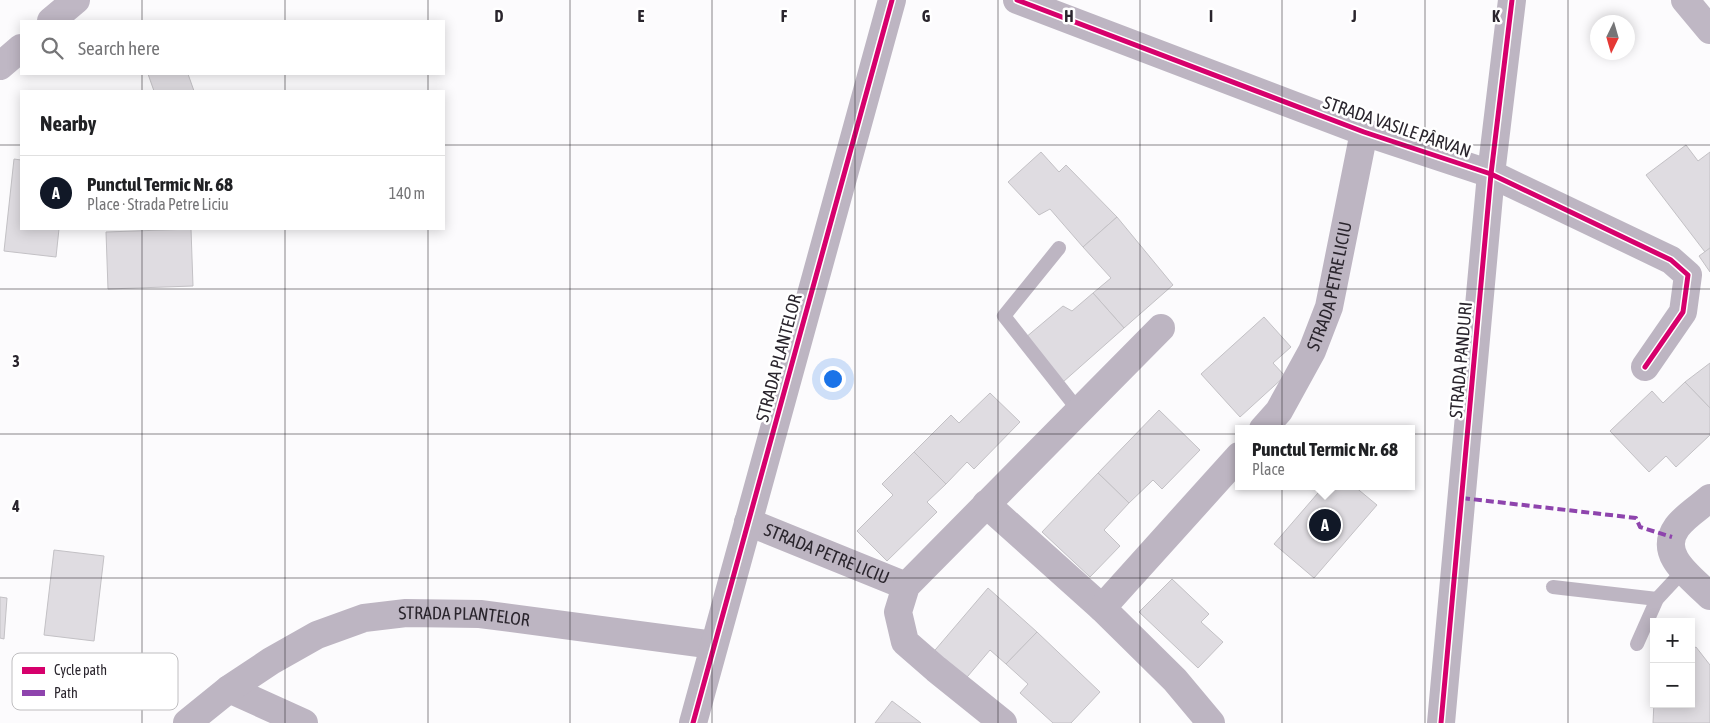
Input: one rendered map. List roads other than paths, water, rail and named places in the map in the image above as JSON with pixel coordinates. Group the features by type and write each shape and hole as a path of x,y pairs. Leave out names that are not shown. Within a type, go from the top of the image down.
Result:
{"main road":[{"path":"52,20 76,0"},
{"path":"1685,0 1710,30"},
{"path":"0,66 20,49"}],"street":[{"name":"STRADA PLANTELOR","path":"693,723 892,0"},
{"name":"STRADA VASILE PÂRVAN","path":"1017,0 1364,132 1492,174 1672,260 1688,275 1684,312 1645,367"},
{"name":"STRADA PANDURI","path":"1441,723 1492,174 1512,0"},
{"name":"STRADA PETRE LICIU","path":"1267,425 1279,411 1312,351 1329,307 1364,132"},
{"name":"STRADA PETRE LICIU","path":"1003,723 905,642 898,612 906,586 1161,328"},
{"path":"1102,608 1235,460"},
{"path":"1710,498 1678,526 1670,541 1671,555 1710,596"},
{"path":"986,504 1102,608 1175,680 1211,723"},
{"name":"STRADA PETRE LICIU","path":"748,522 906,586"},
{"name":"STRADA PLANTELOR","path":"187,723 229,689 271,661 317,635 364,618 406,613 480,614 714,645"},
{"path":"229,689 304,723"}],"lane":[{"path":"1059,248 1004,316 1079,411"},
{"path":"1637,644 1657,598 1684,570"},
{"path":"1553,587 1657,598"}],"place":[{"name":"Punctul Termic Nr. 68","path":"1325,525"}]}
